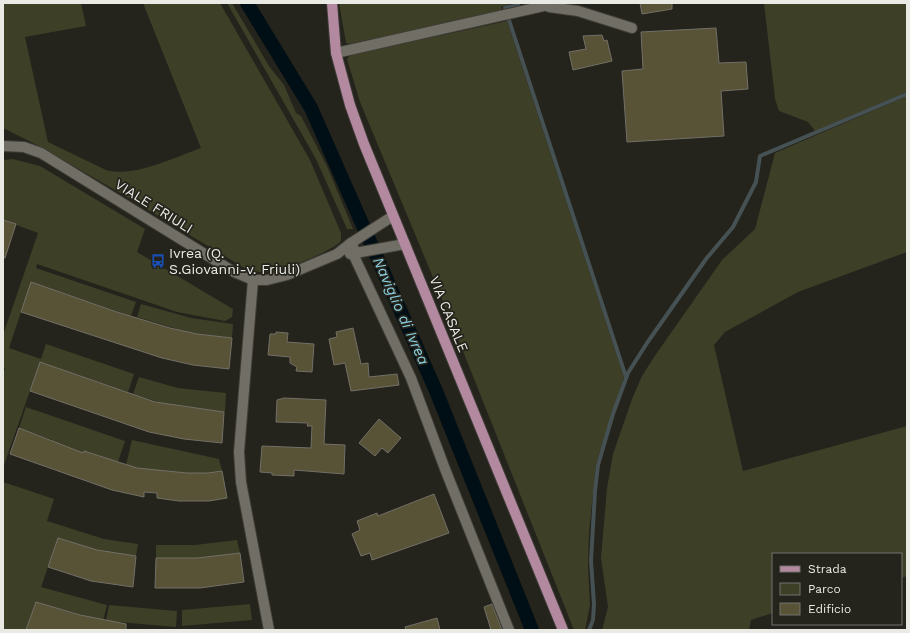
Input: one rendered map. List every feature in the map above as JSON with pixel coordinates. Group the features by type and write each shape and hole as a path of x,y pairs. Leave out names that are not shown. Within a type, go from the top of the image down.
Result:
{"main road":[{"name":"VIA CASALE","path":"332,3 336,53 350,105 393,216 563,630"}],"street":[{"path":"336,53 557,3"},
{"path":"543,6 578,11 632,28"},
{"name":"VIALE FRIULI","path":"3,146 24,147 41,153 234,272 253,280 277,278 337,254 351,243 393,216"},
{"path":"351,243 356,253 355,258 411,378 509,630"},
{"name":"VIALE FRIULI","path":"337,254 356,253 405,244"},
{"path":"253,280 239,452 241,482 269,630"}],"green space":[{"path":"3,3 81,3 86,26 25,37 48,142 106,170 117,172 142,169 201,148 143,3 220,3 310,160 341,233 341,241 329,250 277,271 264,272 246,269 115,190 39,146 3,128"},
{"path":"227,3 232,3 269,66 284,85 296,113 301,116 327,166 353,229 347,229 316,159"},
{"path":"339,3 514,3 501,7 503,11 349,44 346,43"},
{"path":"764,3 907,3 907,92 815,131 808,122 779,111 775,99"},
{"path":"507,21 624,377 596,464 589,532 588,567 590,605 585,630 574,630 447,311 360,102 347,59 350,55"},
{"path":"907,96 907,252 798,292 725,332 714,345 743,471 907,426 907,576 902,578 902,553 772,553 772,613 751,620 749,630 602,630 608,607 601,558 607,488 613,454 632,399 642,376 654,357 722,260 755,229 775,153"},
{"path":"13,159 40,166 145,229 137,252 233,309 232,317 225,321 177,312 37,264 36,268 136,302 131,316 31,282 9,348 41,359 46,344 134,374 128,392 40,362 3,468 3,375 5,368 3,368 3,335 38,233 3,220 3,160"},
{"path":"141,304 191,318 233,324 232,338 190,333 137,317"},
{"path":"139,377 178,388 226,393 225,412 161,403 133,394"},
{"path":"26,407 125,441 118,462 84,451 83,454 52,443 52,440 19,428"},
{"path":"132,440 219,459 222,471 210,473 174,473 126,465"},
{"path":"3,482 54,499 47,521 104,539 138,544 136,556 103,552 58,538 41,587 107,605 103,621 36,602 26,630 3,630"},
{"path":"237,540 240,553 197,558 156,558 156,545 195,545"},
{"path":"250,604 252,620 182,626 182,610"},
{"path":"109,605 177,611 176,627 106,621"}],"building":[{"path":"640,3 672,3 672,9 642,14"},
{"path":"716,28 719,63 746,62 748,89 721,91 724,136 627,142 622,71 643,69 641,32"},
{"path":"602,35 604,41 607,40 612,61 573,70 569,52 586,49 583,36"},
{"path":"3,220 16,224 5,258 3,258"},
{"path":"31,282 117,312 170,328 197,334 232,338 229,369 193,365 162,358 21,312"},
{"path":"353,328 361,364 368,363 369,377 397,374 399,385 351,391 345,363 334,365 329,339 337,337 336,332"},
{"path":"276,332 288,333 287,342 314,344 312,372 296,371 297,367 290,363 290,357 268,355 270,334 276,334"},
{"path":"40,362 155,402 224,412 222,443 184,439 149,432 30,391"},
{"path":"284,398 326,400 324,444 345,445 344,474 294,470 294,476 272,475 272,473 260,472 262,446 311,448 312,426 307,426 308,423 276,422 277,400"},
{"path":"379,419 401,438 388,453 382,448 375,456 359,443"},
{"path":"19,428 83,453 84,451 137,468 187,473 222,471 227,498 209,501 179,501 157,498 157,493 144,492 144,497 112,490 10,454"},
{"path":"434,494 449,533 372,560 370,553 361,556 352,534 360,530 357,521 377,513 378,516"},
{"path":"58,538 97,550 136,556 133,587 91,581 48,567"},
{"path":"240,553 244,582 200,588 155,588 156,558 197,558"},
{"path":"36,602 80,615 126,624 126,630 26,630"},
{"path":"492,604 502,630 491,630 484,607"},
{"path":"437,618 440,630 406,630 405,627"}],"waterway":[{"name":"Naviglio di Ivrea","path":"247,3 311,108 436,391 532,630"},
{"path":"518,3 518,5 505,8 626,377"},
{"path":"589,630 593,620 594,604 591,561 598,465 613,414 628,373 647,343 706,259 733,227 756,182 760,156 907,94"}],"place":[{"name":"Ivrea (Q. S.Giovanni-v. Friuli)","path":"158,261"}]}
